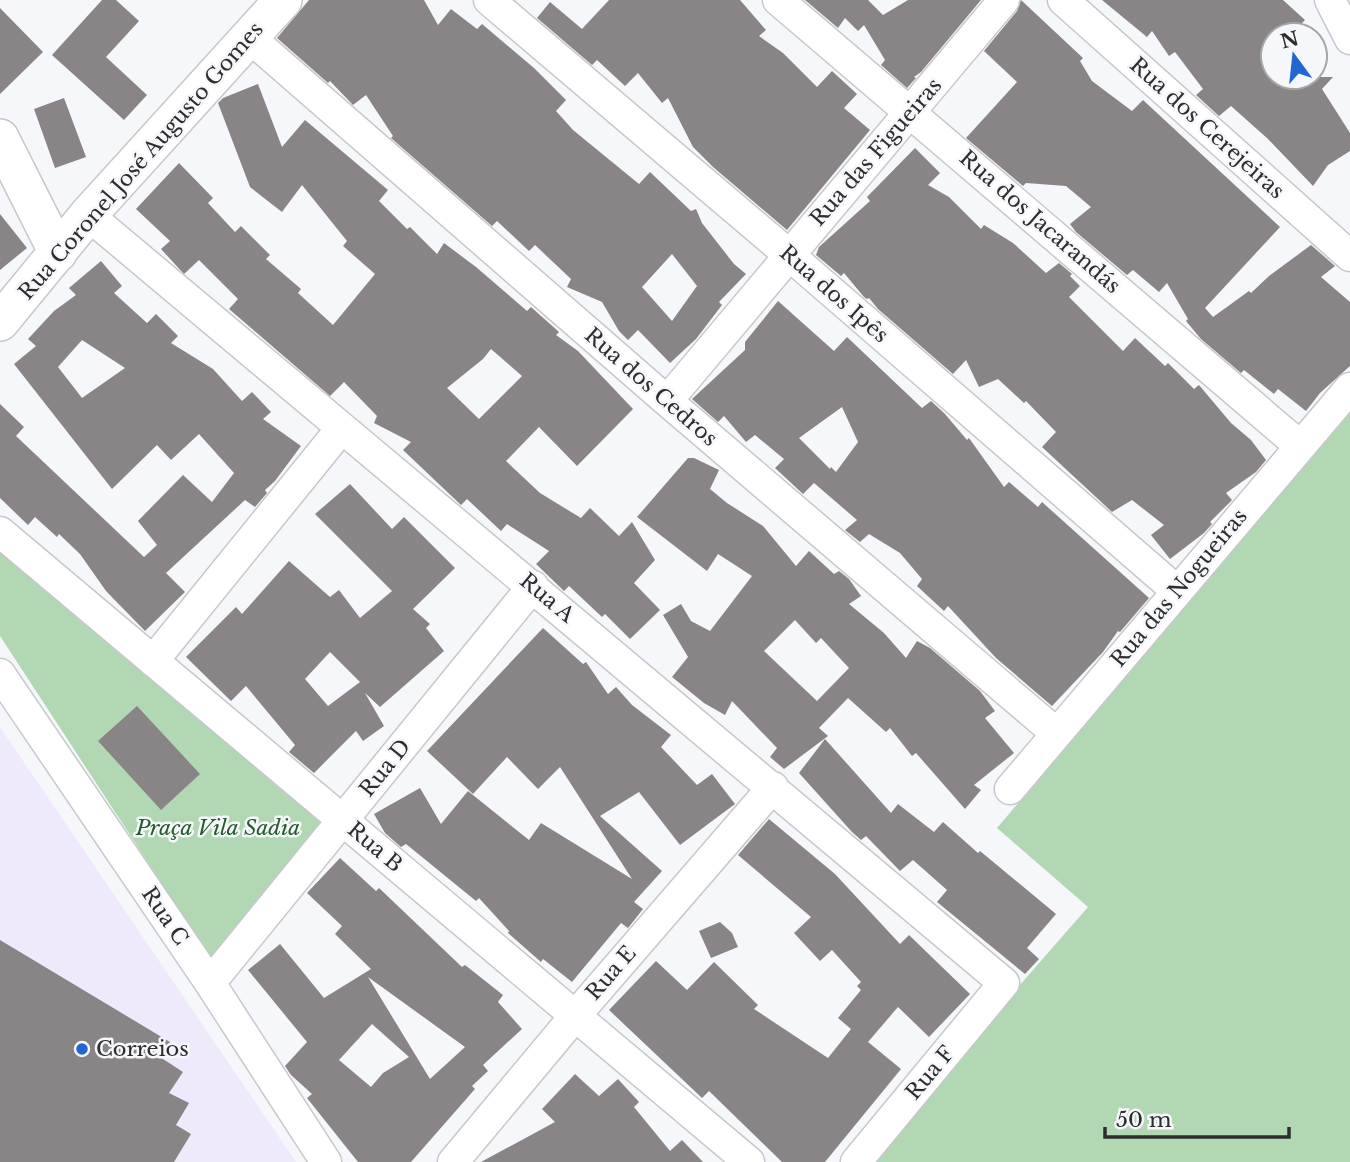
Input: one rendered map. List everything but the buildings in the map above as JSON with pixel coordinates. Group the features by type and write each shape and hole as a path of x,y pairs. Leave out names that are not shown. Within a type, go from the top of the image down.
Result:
{"street":[{"name":"Rua Coronel José Augusto Gomes","path":"0,322 88,215 283,0"},
{"name":"Rua dos Ipês","path":"489,0 788,254 1177,591"},
{"name":"Rua dos Jacarandás","path":"778,0 1300,446"},
{"name":"Rua das Figueiras","path":"667,401 1004,0"},
{"name":"Rua dos Cerejeiras","path":"1063,0 1350,256"},
{"path":"1330,0 1350,39"},
{"name":"Rua dos Cedros","path":"249,37 667,401 1056,733"},
{"path":"0,138 58,253"},
{"name":"Rua A","path":"88,215 1004,983"},
{"name":"Rua das Nogueiras","path":"1010,789 1350,388"},
{"path":"153,661 341,429"},
{"name":"Rua B","path":"0,532 750,1162"},
{"name":"Rua D","path":"210,982 533,586"},
{"name":"Rua C","path":"0,674 210,982 326,1162"},
{"name":"Rua E","path":"453,1162 773,787"},
{"name":"Rua F","path":"856,1162 1004,983"}],"shaded area":[{"path":"0,727 296,1162 0,1162"}],"green space":[{"path":"1350,411 1350,1162 874,1162 1088,907 997,828"},
{"name":"Praça Vila Sadia","path":"0,543 328,819 211,959 0,636"}],"place":[{"name":"Correios","path":"82,1049"}]}
